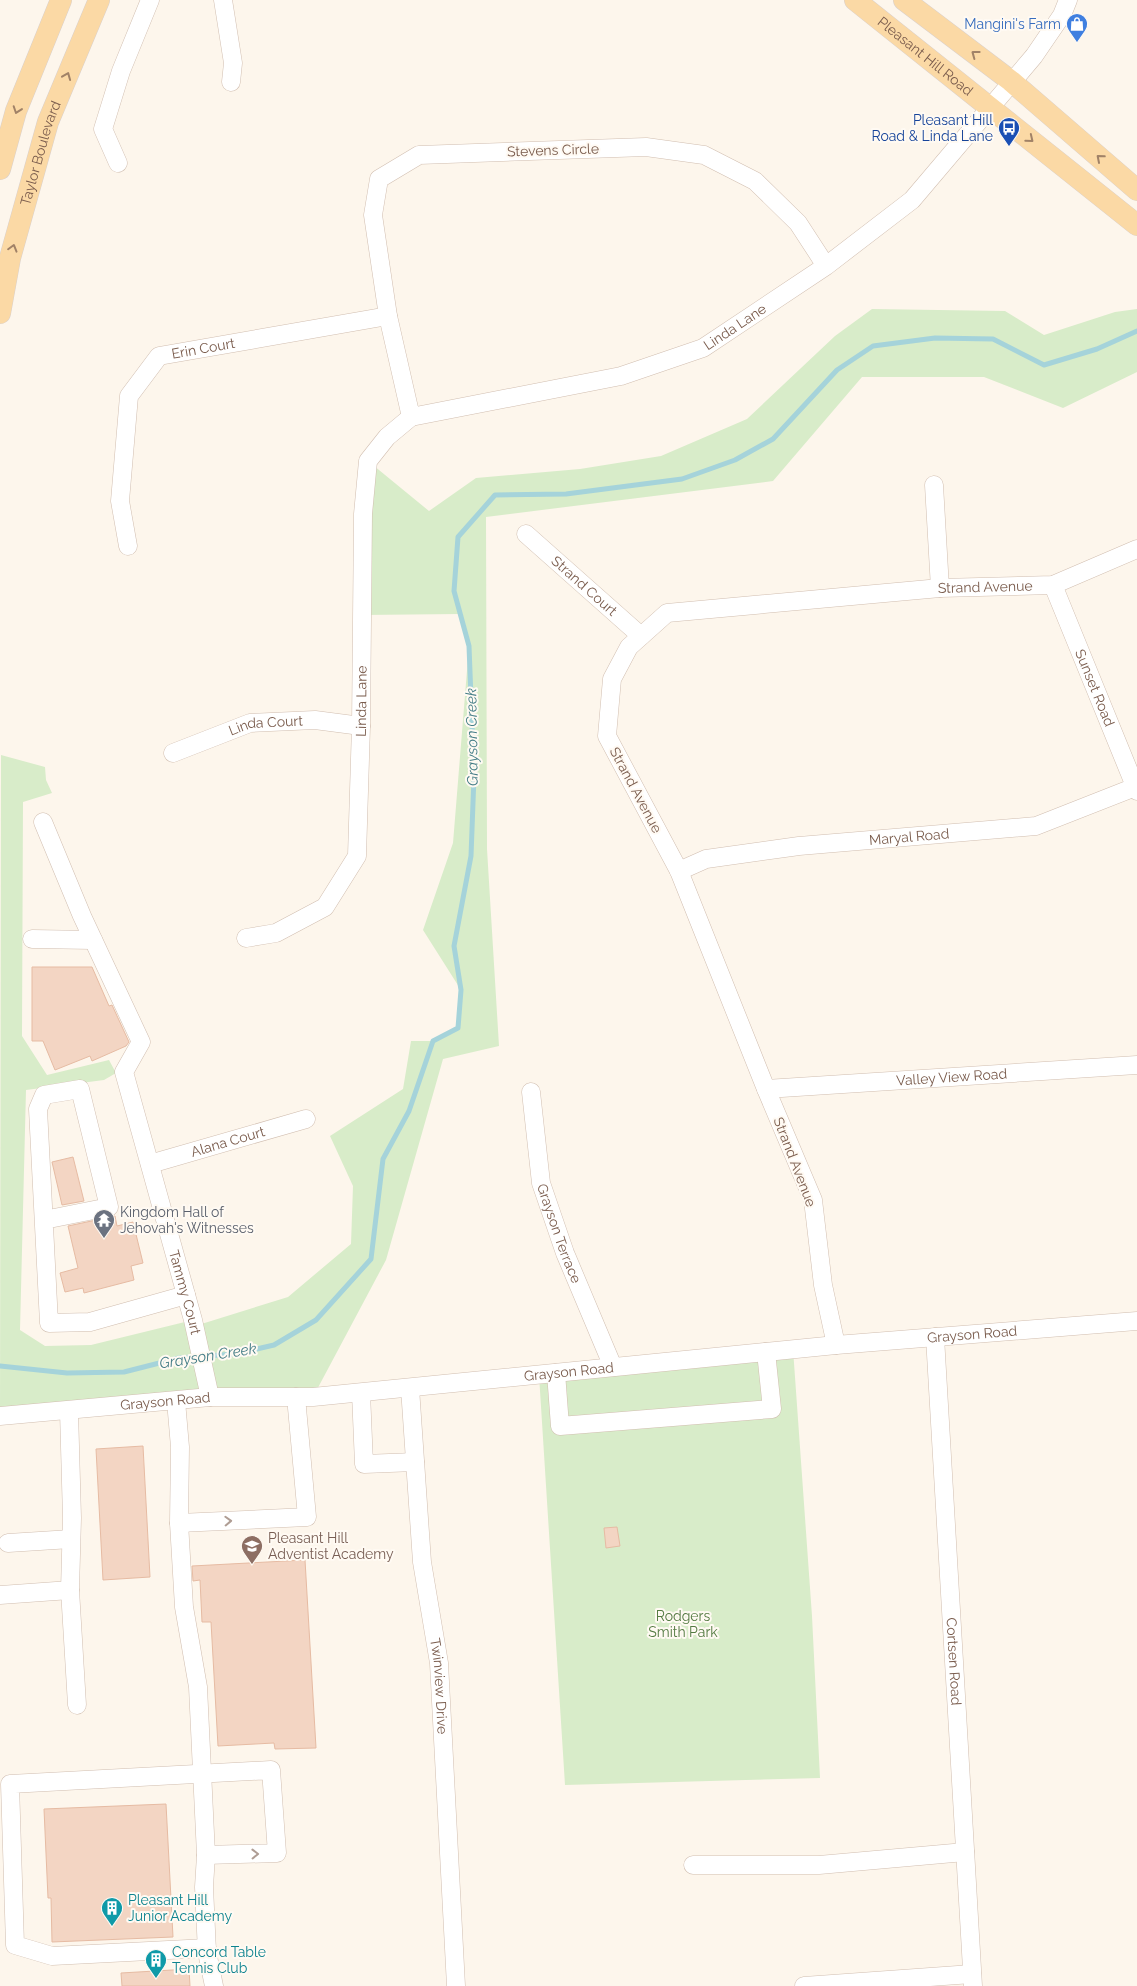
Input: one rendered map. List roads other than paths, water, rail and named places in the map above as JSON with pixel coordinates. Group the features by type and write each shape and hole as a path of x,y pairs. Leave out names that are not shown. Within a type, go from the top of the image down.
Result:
{"main road":[{"path":"0,169 16,111 61,0"},
{"name":"Taylor Boulevard","path":"0,313 10,258 48,122 99,0"},
{"name":"Pleasant Hill Road","path":"855,0 1137,225"},
{"path":"904,0 1011,82 1137,190"}],"street":[{"path":"118,163 103,129 121,71 150,0"},
{"path":"223,0 233,63 231,82"},
{"name":"Linda Lane","path":"246,938 276,933 324,907 357,856 361,726 363,514 368,461 387,437 411,417 622,376 703,348 826,266 912,200 992,108 1011,82 1034,56 1062,15 1068,0"},
{"name":"Stevens Circle","path":"388,316 373,215 379,179 419,155 646,147 704,154 755,181 798,223 826,266"},
{"path":"388,316 411,417"},
{"name":"Erin Court","path":"128,546 120,501 129,396 159,356 388,316"},
{"path":"934,485 940,588"},
{"name":"Strand Court","path":"526,534 641,636"},
{"name":"Strand Avenue","path":"836,1345 823,1285 813,1200 766,1089 679,871 607,736 612,679 629,648 667,613 940,588 1054,585 1137,549"},
{"name":"Sunset Road","path":"1054,585 1136,789"},
{"name":"Linda Court","path":"174,753 250,723 314,720 361,726"},
{"name":"Maryal Road","path":"679,871 706,859 800,846 1036,826 1136,789"},
{"path":"32,939 93,940 43,822"},
{"name":"Tammy Court","path":"93,940 141,1042 124,1072 186,1295 210,1397"},
{"name":"Valley View Road","path":"766,1089 1137,1065"},
{"path":"44,1220 110,1207 80,1089 44,1095 38,1109 49,1323 90,1322 186,1295"},
{"name":"Grayson Terrace","path":"531,1092 541,1183 565,1254 613,1367"},
{"name":"Alana Court","path":"150,1164 306,1119"},
{"name":"Grayson Road","path":"0,1416 210,1397 296,1397 361,1393 836,1345 1137,1321"},
{"name":"Cortsen Road","path":"935,1337 972,1980"},
{"path":"556,1373 560,1426 772,1409 766,1352"},
{"name":"Twinview Drive","path":"410,1388 422,1562 438,1663 456,1986"},
{"path":"361,1393 364,1464 415,1462"},
{"path":"179,1523 307,1517 296,1397"},
{"path":"176,1400 180,1447 179,1523 184,1607 198,1687 206,1855 204,1887 207,1948 214,1986"},
{"path":"69,1411 70,1590 77,1705"},
{"path":"8,1543 71,1539"},
{"path":"0,1595 70,1590"},
{"path":"206,1855 277,1853 271,1770 10,1784 15,1945 52,1956 207,1948"},
{"path":"693,1865 819,1865 965,1852"},
{"path":"804,1986 972,1980"}],"waterway":[{"name":"Grayson Creek","path":"0,1366 67,1373 124,1372 179,1358 235,1354 274,1345 316,1320 371,1259 383,1159 409,1111 433,1041 458,1028 461,990 454,946 471,856 474,776 469,646 454,591 458,537 495,495 566,494 682,479 735,460 773,439 837,370 873,346 935,338 993,339 1044,365 1097,349 1137,331"}],"place":[{"name":"Mangini's Farm","path":"1077,43"},
{"name":"Pleasant Hill Road & Linda Lane","path":"1009,147"},
{"name":"Kingdom Hall of Jehovah's Witnesses","path":"104,1239"},
{"name":"Pleasant Hill Adventist Academy","path":"252,1565"},
{"name":"Pleasant Hill Junior Academy","path":"112,1927"},
{"name":"Concord Table Tennis Club","path":"156,1979"}],"park label":[{"name":"Rodgers Smith Park","path":"683,1624"}]}
